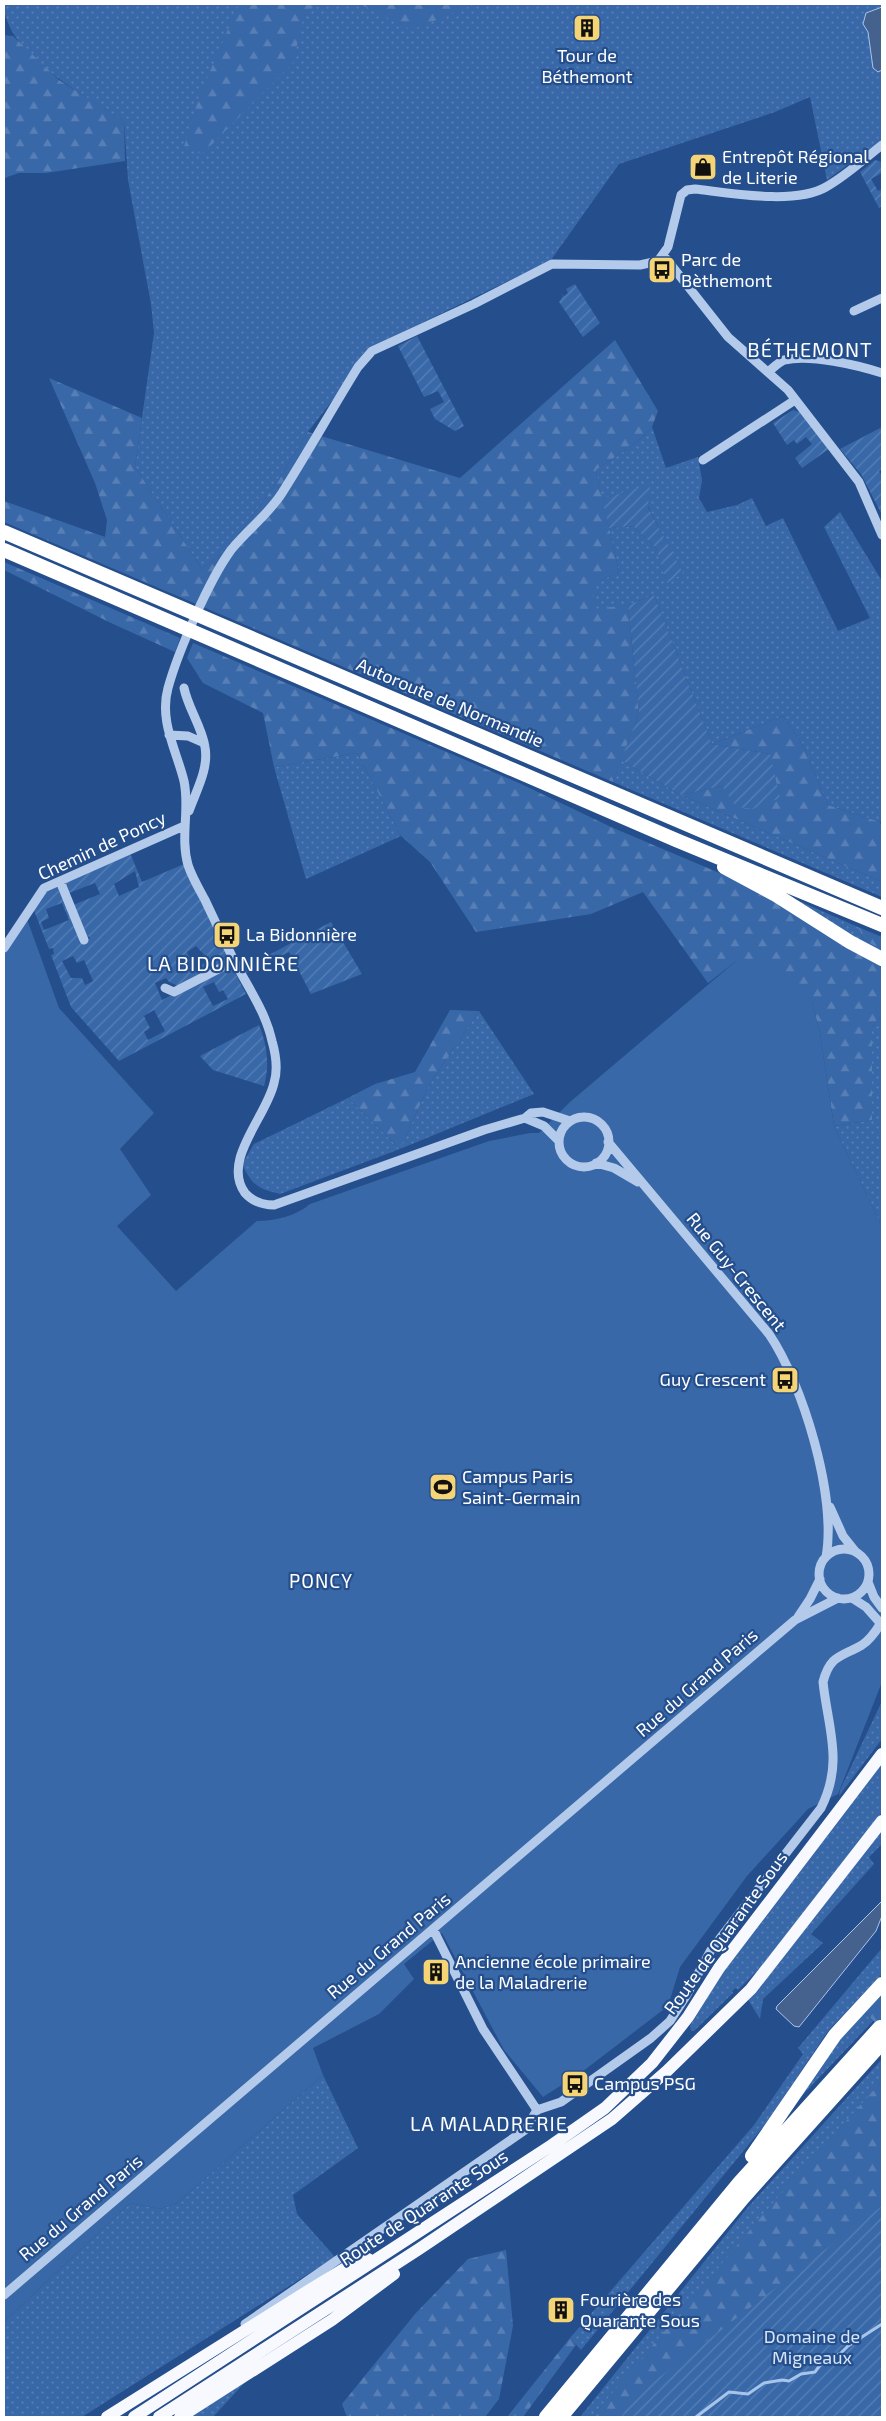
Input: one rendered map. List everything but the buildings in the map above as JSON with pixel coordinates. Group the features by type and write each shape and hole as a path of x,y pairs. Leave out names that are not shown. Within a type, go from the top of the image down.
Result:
{"highway":[{"name":"Autoroute de Normandie","path":"4,532 882,908"},
{"name":"Autoroute de Normandie","path":"4,550 676,840 882,925"},
{"path":"676,840 776,895 882,959"},
{"path":"685,2248 726,2187 763,2142 835,2035 882,1984"},
{"path":"546,2417 685,2248 801,2113 880,2028"},
{"path":"561,2417 743,2198 882,2043"}],"main road":[{"name":"Route de Quarante Sous","path":"134,2417 560,2140 605,2108 652,2063 688,2017 718,1968 882,1754"},
{"name":"Route de Quarante Sous","path":"159,2417 419,2249 612,2119 667,2071 751,1989 882,1821"},
{"path":"180,2417 332,2320 392,2276 419,2249"},
{"path":"107,2417 349,2266 389,2251"}],"street":[{"path":"165,988 174,992 234,961 188,866 185,822 187,800 184,780 169,735 165,704 168,688 202,604 232,550 280,496 358,367 372,351 474,304 552,264 592,262 640,265 658,261 664,256 681,195 687,190 695,189 762,196 805,194 825,188 882,146"},
{"path":"664,256 728,337 768,372 795,400 859,482 882,535"},
{"path":"854,312 882,298"},
{"path":"768,372 783,360 806,360 852,363 882,373"},
{"path":"703,460 795,400"},
{"path":"184,688 204,743 206,758 204,770 185,822"},
{"path":"169,735 188,736 204,743"},
{"name":"Chemin de Poncy","path":"4,948 44,888 185,822"},
{"path":"60,881 84,940"},
{"name":"Rue Guy-Crescent","path":"234,961 268,1027 276,1068 272,1091 242,1150 238,1178 246,1195 265,1205 274,1205 484,1130 525,1118 532,1113 543,1112 570,1121 582,1117 594,1119 606,1130 608,1142 642,1184 773,1340 803,1405 827,1502 829,1539 826,1557"},
{"name":"Rue Guy-Crescent","path":"525,1118 544,1126 559,1141 560,1150 569,1162 584,1167 596,1164 614,1168 642,1184"},
{"path":"559,1141 564,1126 570,1121"},
{"path":"596,1164 605,1154 608,1142"},
{"name":"Rue Guy-Crescent","path":"827,1502 843,1536 855,1551"},
{"path":"165,2380 525,2130 537,2110 561,2102 651,2038 670,2021 711,1950 821,1808 830,1788 834,1767 823,1682 826,1670 841,1654 866,1641 882,1624 862,1604 852,1598 838,1598 825,1589 820,1579 820,1567 826,1557 842,1549 855,1551 867,1562 868,1582 863,1590 852,1598"},
{"name":"Rue du Grand Paris","path":"4,2295 754,1657 795,1620 810,1599 820,1579"},
{"path":"868,1582 874,1597 882,1608"},
{"name":"Rue du Grand Paris","path":"795,1620 838,1598"},
{"path":"433,1929 482,2029 537,2110"}],"green space":[{"path":"4,4 882,4 882,140 827,180 810,97 775,112 619,164 551,260 374,346 308,432 273,488 228,548 202,569 135,467 154,333 151,304 128,180 124,121 50,72 32,56 18,40 8,22"},
{"path":"239,4 330,4 305,10 293,63 202,154 184,147 199,97"},
{"path":"360,4 475,4 412,30"},
{"path":"4,35 13,36 59,80 124,121 125,161 46,173 19,173 4,178"},
{"path":"875,160 882,162 882,173 871,179 878,191 882,189 882,206 879,208 860,172"},
{"path":"575,284 600,323 583,337 559,302 563,296 561,293 564,296 568,293 566,289"},
{"path":"417,336 464,426 455,431 435,419 430,409 444,402 438,391 424,397 398,346"},
{"path":"615,340 658,411 652,427 637,442 596,470 619,572 594,584 594,609 628,605 639,713 613,782 4,522 4,501 105,537 107,520 95,483 49,378 142,418 135,467 202,569 228,548 273,488 308,432 460,478"},
{"path":"793,410 800,412 829,449 802,468 795,458 812,444 806,437 797,444 794,440 787,445 773,423"},
{"path":"652,427 666,468 698,457 702,480 699,498 707,512 737,505 752,498 766,526 783,518 838,631 870,618 824,527 840,512 882,581 882,821 880,822 828,805 802,743 783,716 712,744 654,595 628,605 594,610 593,584 619,572 609,528 633,526 656,548 667,582 682,573 648,506 649,485 602,499 596,470 637,442"},
{"path":"882,427 882,469 879,471 882,476 882,515 861,474 840,449"},
{"path":"650,484 648,507 683,573 667,583 656,548 633,526 609,528 602,499"},
{"path":"4,562 180,638 175,652 111,623 4,570"},
{"path":"654,595 712,744 770,754 780,798 753,809 736,807 722,786 681,795 621,760 639,713 628,605"},
{"path":"193,643 519,783 611,827 736,880 779,903 882,967 882,1015 872,1027 872,1120 834,1126 820,1033 812,1003 736,961 708,983 643,892 591,914 476,932 430,862 401,836 357,753 274,767 263,713 203,683 187,658"},
{"path":"783,716 802,743 828,805 880,822 882,827 882,882 681,795 722,786 736,806 770,754 712,744"},
{"path":"357,753 401,836 306,879 274,767"},
{"path":"621,760 681,795 882,882 882,897 613,782"},
{"path":"130,853 142,882 184,864 229,960 178,986 169,982 166,978 155,983 162,1000 223,969 228,971 233,969 246,994 119,1061 71,1007 51,955 54,954 53,948 49,949 33,908 48,889 59,885 80,938 79,942 86,945 90,937 86,936 73,905 100,894 95,883 69,893 64,882","holes":["135,871 139,887 119,896 114,884","62,903 69,920 44,930 41,922 49,918 46,909","196,946 209,960 194,969 187,952","73,956 77,963 84,960 93,981 85,985 82,978 71,978 62,961","214,982 219,992 223,990 228,999 213,1006 203,987","154,1010 165,1031 148,1040 144,1032 150,1028 144,1016"]},
{"path":"797,900 858,927 864,940 882,950 882,954 813,913"},
{"name":"Campus Paris Saint-Germain","path":"27,919 59,1008 154,1113 120,1149 151,1195 117,1226 176,1291 257,1221 278,1219 292,1215 310,1204 489,1141 539,1133 570,1102 736,961 776,966 812,1003 820,1033 834,1126 882,1227 882,1682 838,1794 808,1809 747,1876 680,1967 668,2006 582,2072 543,2097 504,2050 442,1933 404,1964 414,1979 379,2014 313,2048 323,2075 177,2203 160,2209 130,2203 4,2322 4,952"},
{"path":"331,922 362,974 311,994 289,952 247,973 244,968"},
{"path":"858,927 882,937 882,950 864,940"},
{"path":"450,1010 479,1011 429,1085 400,1149 348,1098 375,1084 415,1072"},
{"path":"479,1011 534,1094 400,1149 429,1085"},
{"path":"882,1015 882,1227 834,1126 872,1120 872,1027"},
{"path":"259,1025 267,1055 264,1086 213,1070 200,1056"},
{"path":"348,1098 400,1149 280,1194 256,1185 242,1164 254,1144"},
{"path":"882,1701 882,1739 839,1796 840,1790"},
{"path":"882,1761 882,1812 759,1969 738,1990 736,1988 732,1991 733,1993 694,2031 691,2031 690,2026 721,1975"},
{"path":"882,1830 882,1844 869,1857 874,1864 811,1934 823,1943 763,1999 760,2019 747,1998 767,1978"},
{"path":"882,1948 882,1974 828,2031 767,2122 581,2350 570,2338 754,2125 803,2054 798,2048"},
{"path":"882,1991 882,2029 863,2011"},
{"path":"863,2011 873,2021 797,2101 826,2055"},
{"path":"882,2059 882,2081 592,2417 580,2417 748,2207"},
{"path":"323,2075 358,2148 293,2195 297,2214 335,2257 82,2417 4,2417 4,2322 130,2203 160,2209 177,2203"},
{"path":"882,2081 882,2321 691,2417 592,2417 778,2197"},
{"name":"Domaine de Migneaux","path":"882,2206 882,2417 621,2417 635,2396"},
{"path":"506,2250 513,2326 499,2399 485,2417 347,2417 342,2404 415,2314 468,2259"},
{"path":"570,2338 576,2345 523,2417 507,2417"},
{"path":"247,2380 213,2417 187,2417"}],"shaded area":[{"path":"882,7 882,70 878,72 873,68 868,32 863,24 866,13"},
{"path":"882,1901 882,1916 876,1931 799,2027 794,2026 776,2009 777,2006"}],"waterway":[{"path":"696,2417 729,2392 748,2394 764,2383 782,2380 789,2381 801,2374 815,2372 825,2360 840,2354 848,2346 882,2324"}],"place":[{"name":"Tour de Béthemont","path":"587,28"},
{"name":"Entrepôt Régional de Literie","path":"703,167"},
{"name":"Parc de Bèthemont","path":"662,270"},
{"name":"La Bidonnière","path":"227,935"},
{"name":"Guy Crescent","path":"785,1380"},
{"name":"Campus Paris Saint-Germain","path":"443,1487"},
{"name":"Ancienne école primaire de la Maladrerie","path":"436,1972"},
{"name":"Campus PSG","path":"575,2084"},
{"name":"Fourière des Quarante Sous","path":"561,2310"}],"district":[{"name":"BÉTHEMONT","path":"810,350"},
{"name":"LA BIDONNIÈRE","path":"223,964"},
{"name":"PONCY","path":"321,1581"},
{"name":"LA MALADRERIE","path":"489,2124"}]}
